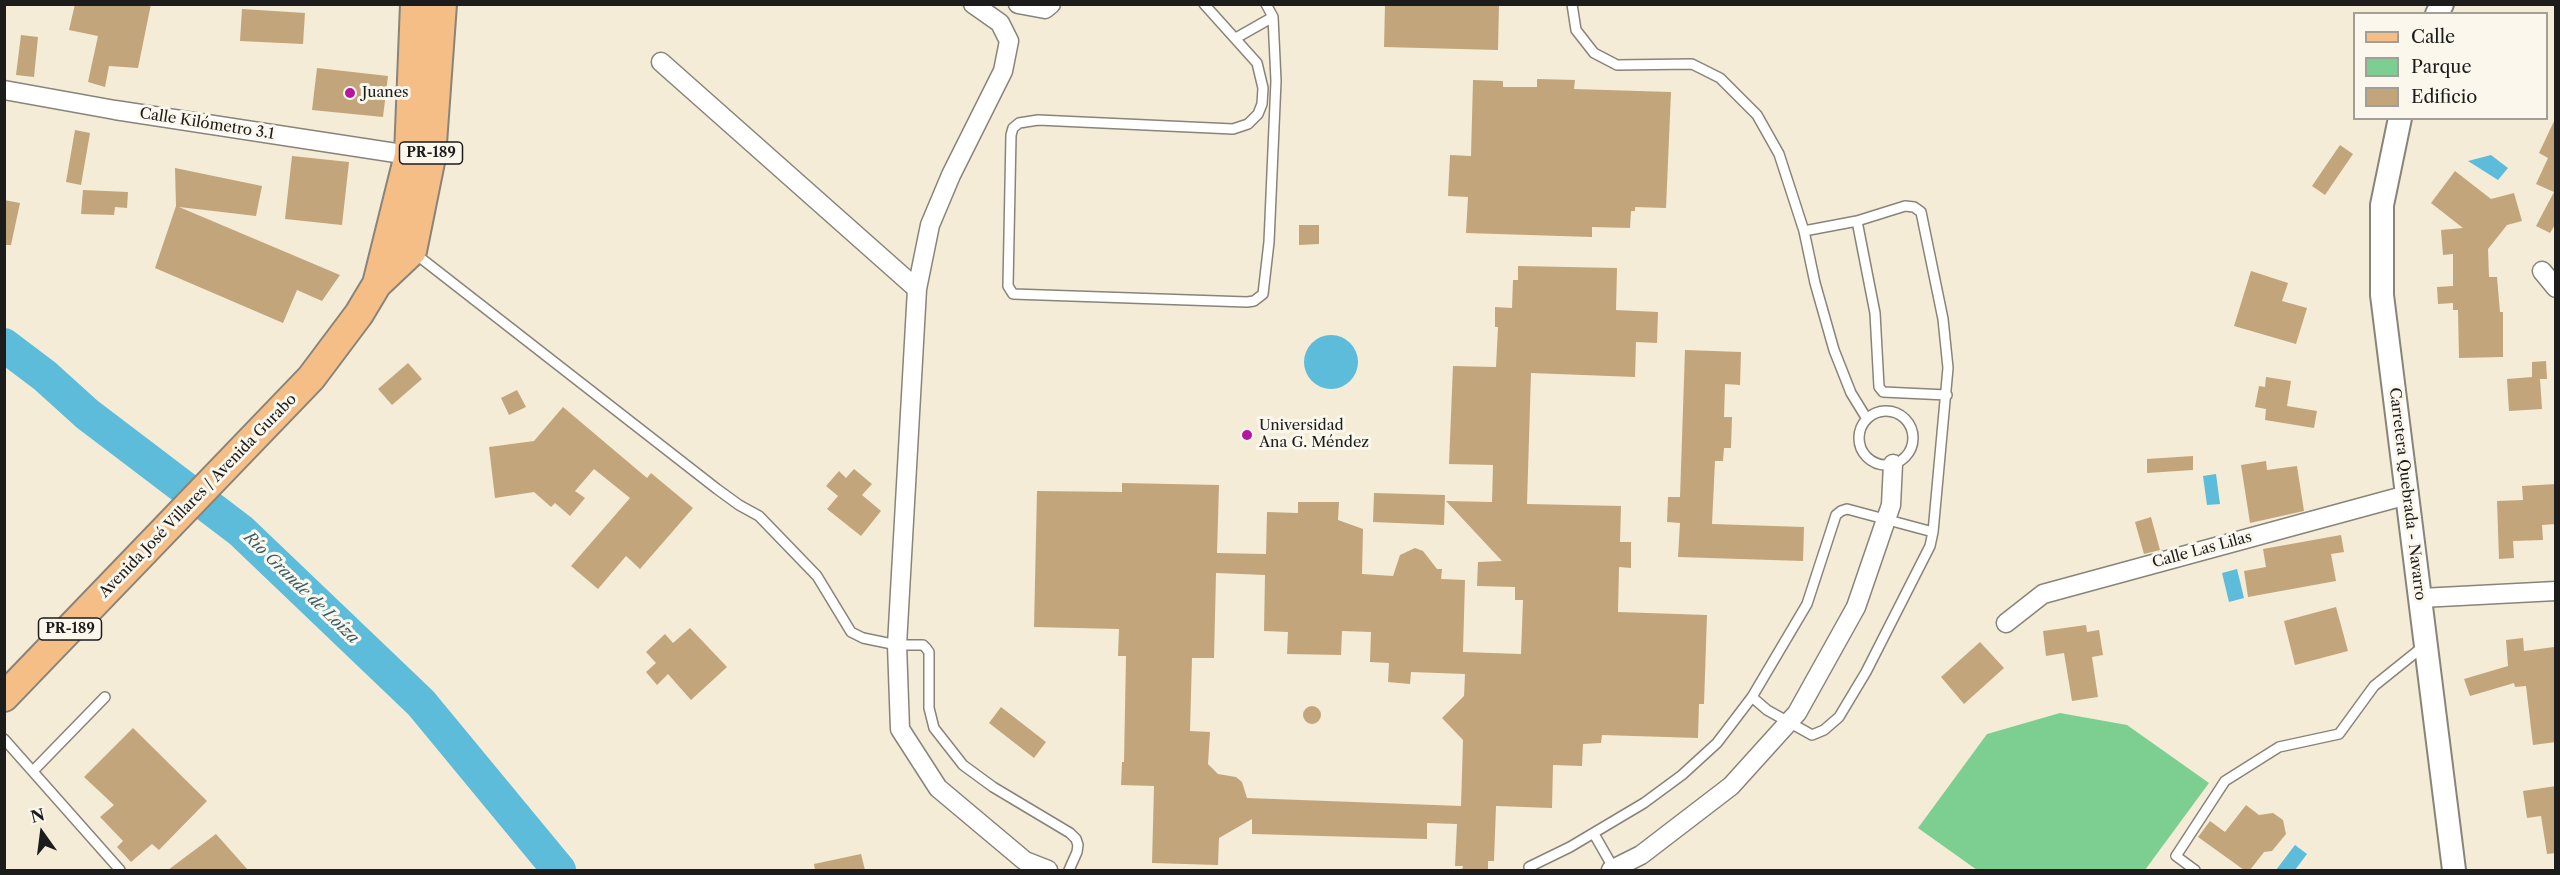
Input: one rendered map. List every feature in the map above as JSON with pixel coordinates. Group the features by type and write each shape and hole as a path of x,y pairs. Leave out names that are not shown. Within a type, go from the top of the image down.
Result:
{"main road":[{"name":"Avenida José Villares / Avenida Gurabo","path":"377,284 409,155 415,4"},
{"name":"PR-189","path":"412,251 431,157 442,4"},
{"name":"Avenida José Villares / Avenida Gurabo","path":"4,697 311,378 359,314 377,284 412,251"}],"street":[{"path":"973,4 1000,23 1009,41 1003,71 951,175 930,225 917,289 897,645 900,729 938,788 1025,861 1048,870"},
{"path":"1018,4 1045,9 1051,4"},
{"path":"661,62 917,289"},
{"name":"Calle Kilómetro 3.1","path":"4,90 115,110 409,155"},
{"name":"Carretera Quebrada - Navarro","path":"2400,120 2382,205 2382,295 2454,870"},
{"path":"2542,271 2556,288"},
{"path":"1612,870 1641,855 1731,786 1789,723 1856,607 1892,505 1893,464"},
{"name":"Calle Las Lilas","path":"2006,623 2043,594 2407,495"},
{"path":"2421,598 2556,591"}],"lane":[{"path":"1204,4 1257,63 1262,74 1262,104 1258,114 1248,124 1233,129 1038,120 1019,123 1013,128 1011,135 1008,286 1013,294 1247,302 1254,301 1263,294 1273,172 1276,81 1273,17 1266,4"},
{"path":"1572,4 1576,30 1594,53 1617,65 1692,64 1720,78 1757,115 1779,154 1804,231 1815,283 1834,350 1851,393 1867,419"},
{"path":"1236,38 1273,17"},
{"path":"1752,697 1789,723 1812,735 1824,730 1839,717 1877,651 1930,546 1933,532 1947,395 1947,368 1943,319 1921,212 1914,207 1905,206 1857,221 1804,231"},
{"path":"1857,221 1875,313 1879,387 1884,392 1947,395"},
{"path":"412,251 717,489 759,516 817,576 851,632 863,638 897,645 922,645 929,652 928,694 934,728 963,765 993,787 1070,833 1076,839 1077,852 1069,870"},
{"path":"1882,411 1893,411 1902,415 1910,423 1914,433 1909,454 1893,464 1881,465 1870,460 1863,453 1859,443 1860,432 1867,419 1882,411"},
{"path":"1528,867 1594,834 1644,803 1682,775 1717,743 1752,697 1807,604 1836,515 1847,509 1933,532"},
{"path":"2195,870 2176,856 2225,780 2279,747 2339,734 2374,686 2426,644"},
{"path":"33,771 105,696"},
{"path":"4,740 120,870"},
{"path":"1594,834 1612,870"}],"green space":[{"path":"2060,713 2127,725 2209,783 2145,870 1977,870 1918,828 1987,734"}],"water":[{"path":"2491,155 2508,168 2498,180 2468,161"},
{"path":"1331,335 1341,337 1350,343 1356,352 1358,362 1356,372 1350,381 1341,387 1331,389 1321,387 1312,381 1306,372 1304,362 1306,352 1312,343 1321,337"},
{"path":"2216,474 2220,504 2207,505 2203,476"},
{"path":"2237,569 2244,598 2229,602 2222,573"},
{"path":"2295,845 2307,854 2295,870 2276,870"}],"building":[{"path":"75,4 151,4 138,68 109,66 105,87 88,82 98,36 69,30"},
{"path":"1385,4 1499,4 1498,50 1384,47"},
{"path":"242,9 305,13 303,44 240,41"},
{"path":"21,35 38,37 34,77 16,75"},
{"name":"Juanes","path":"317,68 388,76 383,117 312,110"},
{"path":"1537,79 1575,80 1574,89 1671,92 1666,208 1635,207 1635,211 1631,211 1630,228 1592,227 1592,237 1466,233 1468,197 1448,196 1450,155 1471,156 1473,80 1503,81 1503,87 1537,87"},
{"path":"2556,117 2556,223 2550,233 2536,226 2554,192 2536,184 2548,158 2539,153"},
{"path":"75,130 90,133 81,185 66,182"},
{"path":"2340,145 2353,154 2325,195 2312,186"},
{"path":"292,156 349,162 342,225 285,219"},
{"path":"175,168 262,186 256,216 179,207 340,275 322,301 297,290 283,323 155,268 176,206"},
{"path":"2455,171 2491,199 2514,193 2522,221 2507,225 2488,249 2489,277 2497,277 2500,312 2503,312 2503,357 2459,358 2458,310 2453,310 2453,303 2438,304 2437,287 2453,286 2453,254 2443,255 2441,230 2463,228 2431,203"},
{"path":"83,190 128,192 127,208 115,207 114,215 81,214"},
{"path":"4,200 20,203 11,245 4,245"},
{"path":"1299,225 1319,225 1319,244 1299,245"},
{"path":"1518,266 1617,268 1616,310 1658,312 1657,343 1636,342 1635,377 1531,373 1527,504 1621,506 1620,542 1631,542 1631,568 1619,567 1618,612 1707,615 1704,704 1699,704 1698,738 1602,735 1601,743 1583,744 1582,766 1553,765 1552,808 1496,806 1494,861 1488,861 1488,870 1462,870 1463,866 1455,866 1457,824 1427,823 1427,839 1252,834 1252,819 1219,838 1218,865 1152,863 1154,786 1121,785 1122,762 1124,762 1126,656 1118,656 1119,629 1034,627 1037,491 1122,492 1122,483 1219,485 1217,553 1266,554 1267,512 1298,513 1298,502 1339,502 1338,520 1363,529 1362,574 1393,576 1400,555 1415,548 1423,551 1437,569 1442,569 1441,579 1465,580 1463,652 1521,654 1523,600 1515,600 1515,587 1477,586 1478,562 1502,561 1446,501 1492,502 1493,465 1449,464 1453,366 1496,367 1498,327 1495,327 1495,307 1512,308 1513,280 1518,280","holes":["1216,573 1265,575 1264,631 1288,632 1287,654 1341,655 1342,631 1371,632 1370,662 1389,663 1388,682 1410,684 1411,672 1465,674 1464,696 1442,718 1463,740 1461,806 1247,798 1242,782 1236,777 1218,774 1208,764 1210,732 1190,731 1192,658 1214,658"]},
{"path":"2251,271 2288,283 2282,301 2307,308 2296,344 2234,326"},
{"path":"1685,350 1741,352 1740,385 1725,384 1724,417 1732,417 1731,448 1724,448 1723,461 1715,461 1712,524 1804,527 1803,561 1678,557 1680,523 1667,522 1668,497 1680,497"},
{"path":"2546,361 2547,379 2540,379 2542,409 2509,411 2507,379 2532,377 2532,362"},
{"path":"408,363 422,379 392,405 378,389"},
{"path":"2266,377 2291,381 2287,406 2317,411 2314,428 2265,420 2266,409 2255,407 2259,386 2265,387"},
{"path":"517,390 526,407 509,415 501,398"},
{"path":"563,407 647,478 651,473 693,508 640,569 626,556 598,589 571,566 630,498 594,469 575,491 585,498 570,516 555,503 551,507 534,492 495,498 489,447 534,441"},
{"path":"2193,456 2193,470 2147,473 2147,459"},
{"path":"2266,461 2267,470 2297,466 2304,511 2250,523 2241,465"},
{"path":"854,469 872,484 862,495 881,511 861,536 827,509 838,496 826,486 839,471 846,478"},
{"path":"2556,484 2556,524 2542,525 2543,540 2513,541 2514,558 2499,559 2497,501 2523,500 2522,486"},
{"path":"1374,493 1445,495 1444,525 1373,522"},
{"path":"2151,517 2160,550 2144,554 2135,522"},
{"path":"2341,535 2344,552 2331,554 2336,581 2248,597 2244,571 2266,567 2263,549"},
{"path":"2336,607 2348,651 2295,665 2284,621"},
{"path":"2086,625 2087,632 2099,630 2103,655 2092,657 2098,697 2072,701 2064,653 2046,656 2043,631"},
{"path":"690,628 727,667 691,700 668,674 657,685 646,672 656,663 646,652 665,634 673,643"},
{"path":"2523,638 2524,651 2554,647 2556,742 2533,745 2526,686 2515,687 2514,683 2470,696 2464,679 2508,666 2506,640"},
{"path":"1980,642 2004,668 1964,704 1941,677"},
{"path":"1312,706 1318,709 1321,715 1318,721 1312,724 1306,721 1303,715 1306,709"},
{"path":"1001,707 1046,742 1034,758 989,723"},
{"path":"133,728 207,801 159,850 152,844 131,862 117,847 123,841 100,817 114,805 84,777"},
{"path":"2556,786 2556,853 2547,854 2541,816 2527,818 2523,791"},
{"path":"2246,805 2259,815 2273,813 2283,820 2286,834 2272,851 2264,852 2250,870 2244,870 2198,837 2210,821 2225,832"},
{"path":"216,834 248,870 168,870"},
{"path":"861,854 865,870 815,870 814,864"}],"waterway":[{"name":"Río Grande de Loíza","path":"4,345 45,376 87,414 241,531 421,703 559,870"}],"place":[{"name":"Juanes","path":"350,93"},
{"name":"Universidad Ana G. Méndez","path":"1247,435"}]}
